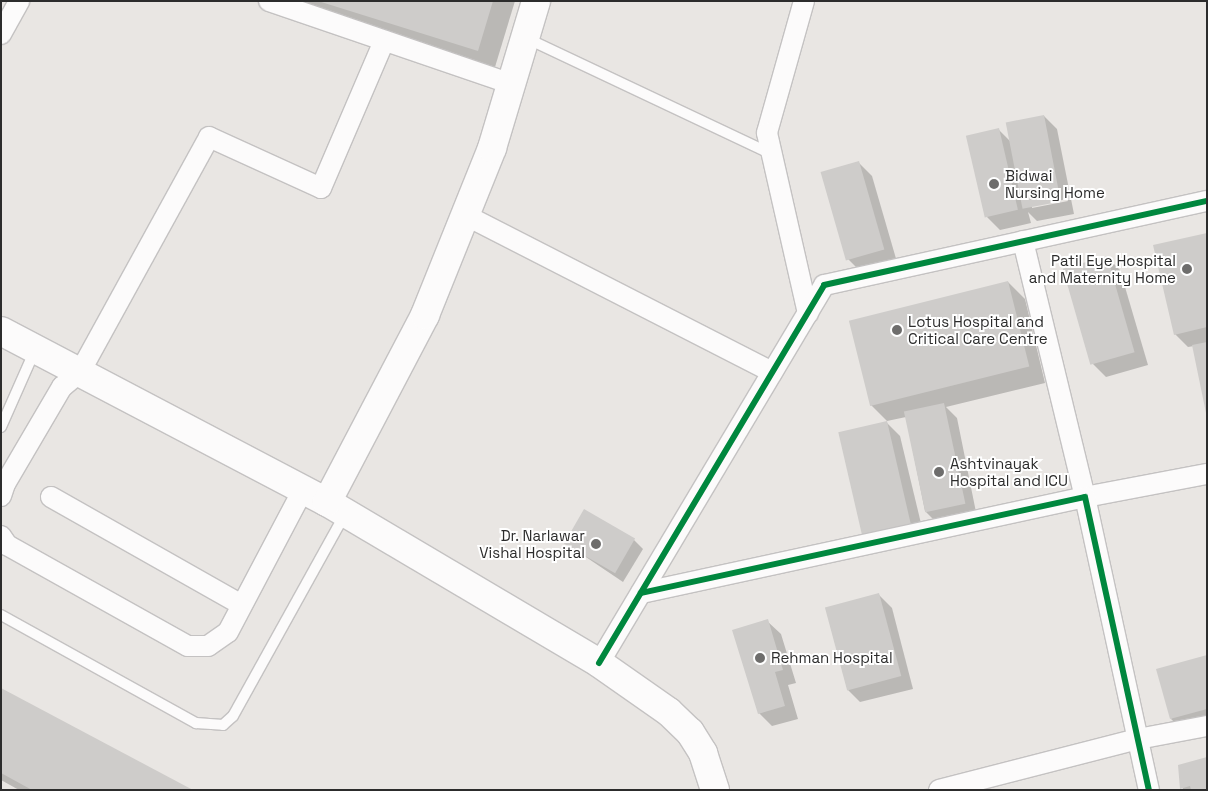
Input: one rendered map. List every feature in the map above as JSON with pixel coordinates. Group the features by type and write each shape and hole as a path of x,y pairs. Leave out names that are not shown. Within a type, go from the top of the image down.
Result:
{"main road":[{"path":"336,508 425,314 492,148 536,1"},
{"path":"1,331 336,508 599,663 669,712 690,732 704,753 716,790"}],"street":[{"path":"1,34 18,1"},
{"path":"269,1 511,84"},
{"path":"804,1 767,133 808,313"},
{"path":"1,496 4,484 62,387 80,372 209,137 321,188 384,41"},
{"path":"599,663 824,285 1207,201"},
{"path":"465,215 772,372"},
{"path":"1023,241 1085,497 1149,790"},
{"path":"641,593 1085,497 1207,474"},
{"path":"1,536 7,545 188,646 208,646 228,632 303,490"},
{"path":"51,497 242,605"},
{"path":"939,790 1138,739 1207,726"}],"lane":[{"path":"525,38 772,154"},
{"path":"1,427 36,349"},
{"path":"1,615 196,723 223,725 233,716 336,508"}],"building":[{"path":"318,1 493,1 478,51"},
{"path":"1044,115 1061,201 1023,209 1006,122"},
{"path":"999,128 1018,210 985,217 966,136"},
{"path":"859,161 884,249 846,260 821,172"},
{"path":"1207,233 1207,327 1174,335 1153,245"},
{"path":"1107,256 1135,352 1090,365 1063,269"},
{"path":"1008,281 1029,366 870,406 849,321"},
{"path":"1207,342 1207,413 1206,413 1192,345"},
{"path":"944,403 965,504 925,512 904,412"},
{"path":"887,421 912,527 863,538 838,432"},
{"path":"584,509 635,538 615,573 564,544"},
{"path":"879,593 901,676 847,691 825,607"},
{"path":"768,619 783,670 775,672 785,706 758,714 732,630"},
{"path":"1207,655 1207,709 1170,719 1156,669"},
{"path":"1,688 193,790 32,790 1,773"},
{"path":"1207,757 1207,790 1191,790 1190,786 1180,789 1178,765"}],"cycle path":[{"path":"599,663 824,285 1207,201"},
{"path":"641,593 1085,497 1149,790"}],"place":[{"name":"Bidwai Nursing Home","path":"994,184"},
{"name":"Patil Eye Hospital and Maternity Home","path":"1187,269"},
{"name":"Lotus Hospital and Critical Care Centre","path":"897,330"},
{"name":"Ashtvinayak Hospital and ICU","path":"939,472"},
{"name":"Dr. Narlawar Vishal Hospital","path":"596,544"},
{"name":"Rehman Hospital","path":"760,658"}]}
